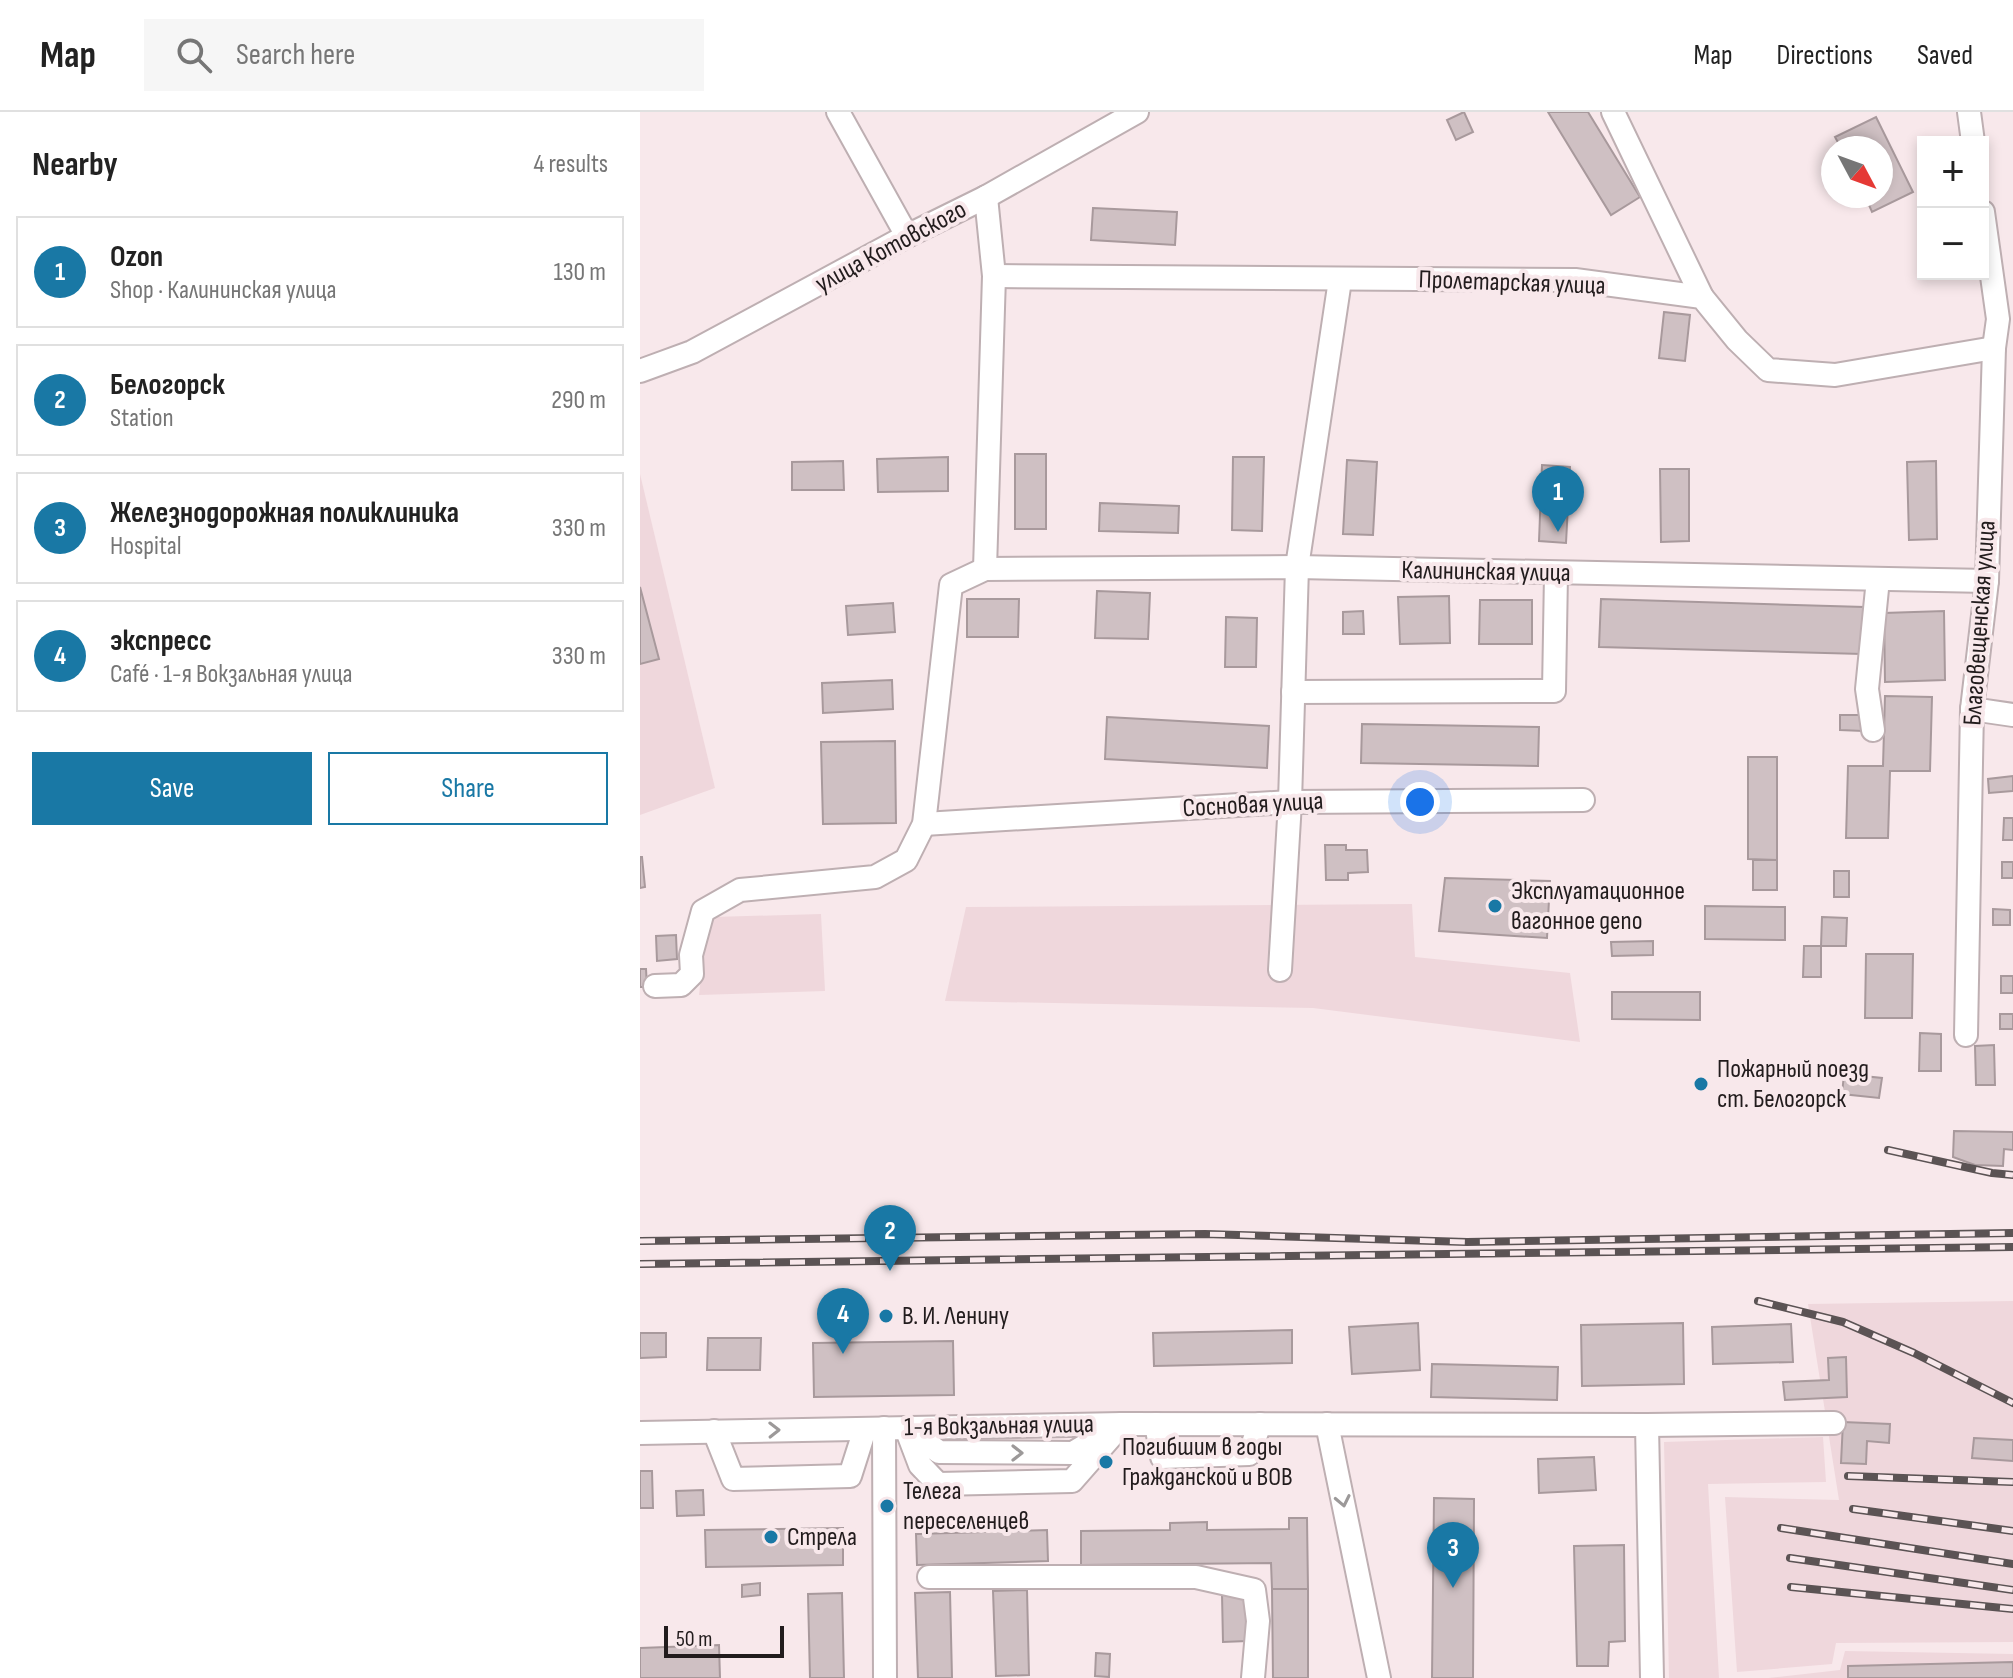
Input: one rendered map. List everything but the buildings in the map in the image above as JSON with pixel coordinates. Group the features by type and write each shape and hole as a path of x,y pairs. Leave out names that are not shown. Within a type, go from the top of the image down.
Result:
{"street":[{"path":"838,112 907,236"},
{"name":"улица Котовского","path":"640,371 692,352 986,197 1137,112"},
{"path":"1613,112 1702,297 1737,340 1768,370 1835,375 1994,348"},
{"path":"1969,112 1972,136"},
{"path":"655,986 681,985 692,974 691,955 703,911 740,890 875,877 906,860 924,824 951,585 985,569 994,276 986,197"},
{"name":"Благовещенская улица","path":"1966,1035 1972,709 1987,581 1994,348 2006,320 1989,240"},
{"name":"Пролетарская улица","path":"994,276 1575,280 1702,297"},
{"path":"1280,970 1290,802 1297,567 1340,280"},
{"name":"Калининская улица","path":"985,569 1297,567 1987,581"},
{"path":"1293,692 1554,691 1556,574"},
{"path":"1873,730 1867,689 1878,579"},
{"path":"1972,709 2013,715"},
{"name":"Сосновая улица","path":"924,824 1290,802 1583,800"},
{"name":"1-я Вокзальная улица","path":"640,1433 1122,1424 1834,1423"},
{"path":"885,1428 938,1484 1072,1481 1122,1424"},
{"path":"1156,1424 1162,1457 1249,1454 1260,1424"},
{"path":"1327,1424 1379,1678"},
{"path":"1647,1425 1652,1678"},
{"path":"714,1431 733,1479 850,1476 885,1428"},
{"path":"885,1428 885,1678"},
{"path":"929,1577 1196,1577 1254,1590 1258,1621 1253,1678"}],"shaded area":[{"path":"640,474 715,788 640,815"},
{"path":"1412,904 1415,957 1570,973 1580,1042 1313,1008 945,1001 966,907"},
{"path":"821,914 825,991 699,995 704,949 713,917"},
{"path":"2013,1301 2013,1642 1836,1643 1832,1664 1737,1672 1725,1497 1839,1500 1808,1304"},
{"path":"1823,1437 1826,1482 1708,1484 1719,1678 1669,1678 1664,1442"},
{"path":"1845,1651 2013,1654 2013,1678 1768,1678 1840,1670"}],"railway":[{"path":"1888,1150 2013,1175"},
{"path":"640,1241 1205,1234 1467,1242 2013,1233"},
{"path":"640,1264 2013,1247"},
{"path":"1758,1301 1843,1322 1914,1353 2013,1403"},
{"path":"1848,1476 2013,1482"},
{"path":"1853,1509 2013,1531"},
{"path":"1781,1528 2013,1564"},
{"path":"1790,1558 2013,1590"},
{"path":"1791,1587 2013,1609"}],"place":[{"name":"Ozon","path":"1558,532"},
{"name":"Эксплуатационное вагонное депо","path":"1495,906"},
{"name":"Пожарный поезд ст. Белогорск","path":"1701,1084"},
{"name":"Белогорск","path":"890,1271"},
{"name":"В. И. Ленину","path":"886,1316"},
{"name":"экспресс","path":"843,1354"},
{"name":"Погибшим в годы Гражданской и ВОВ","path":"1106,1462"},
{"name":"Телега переселенцев","path":"887,1506"},
{"name":"Стрела","path":"771,1537"},
{"name":"Железнодорожная поликлиника","path":"1453,1588"}]}
